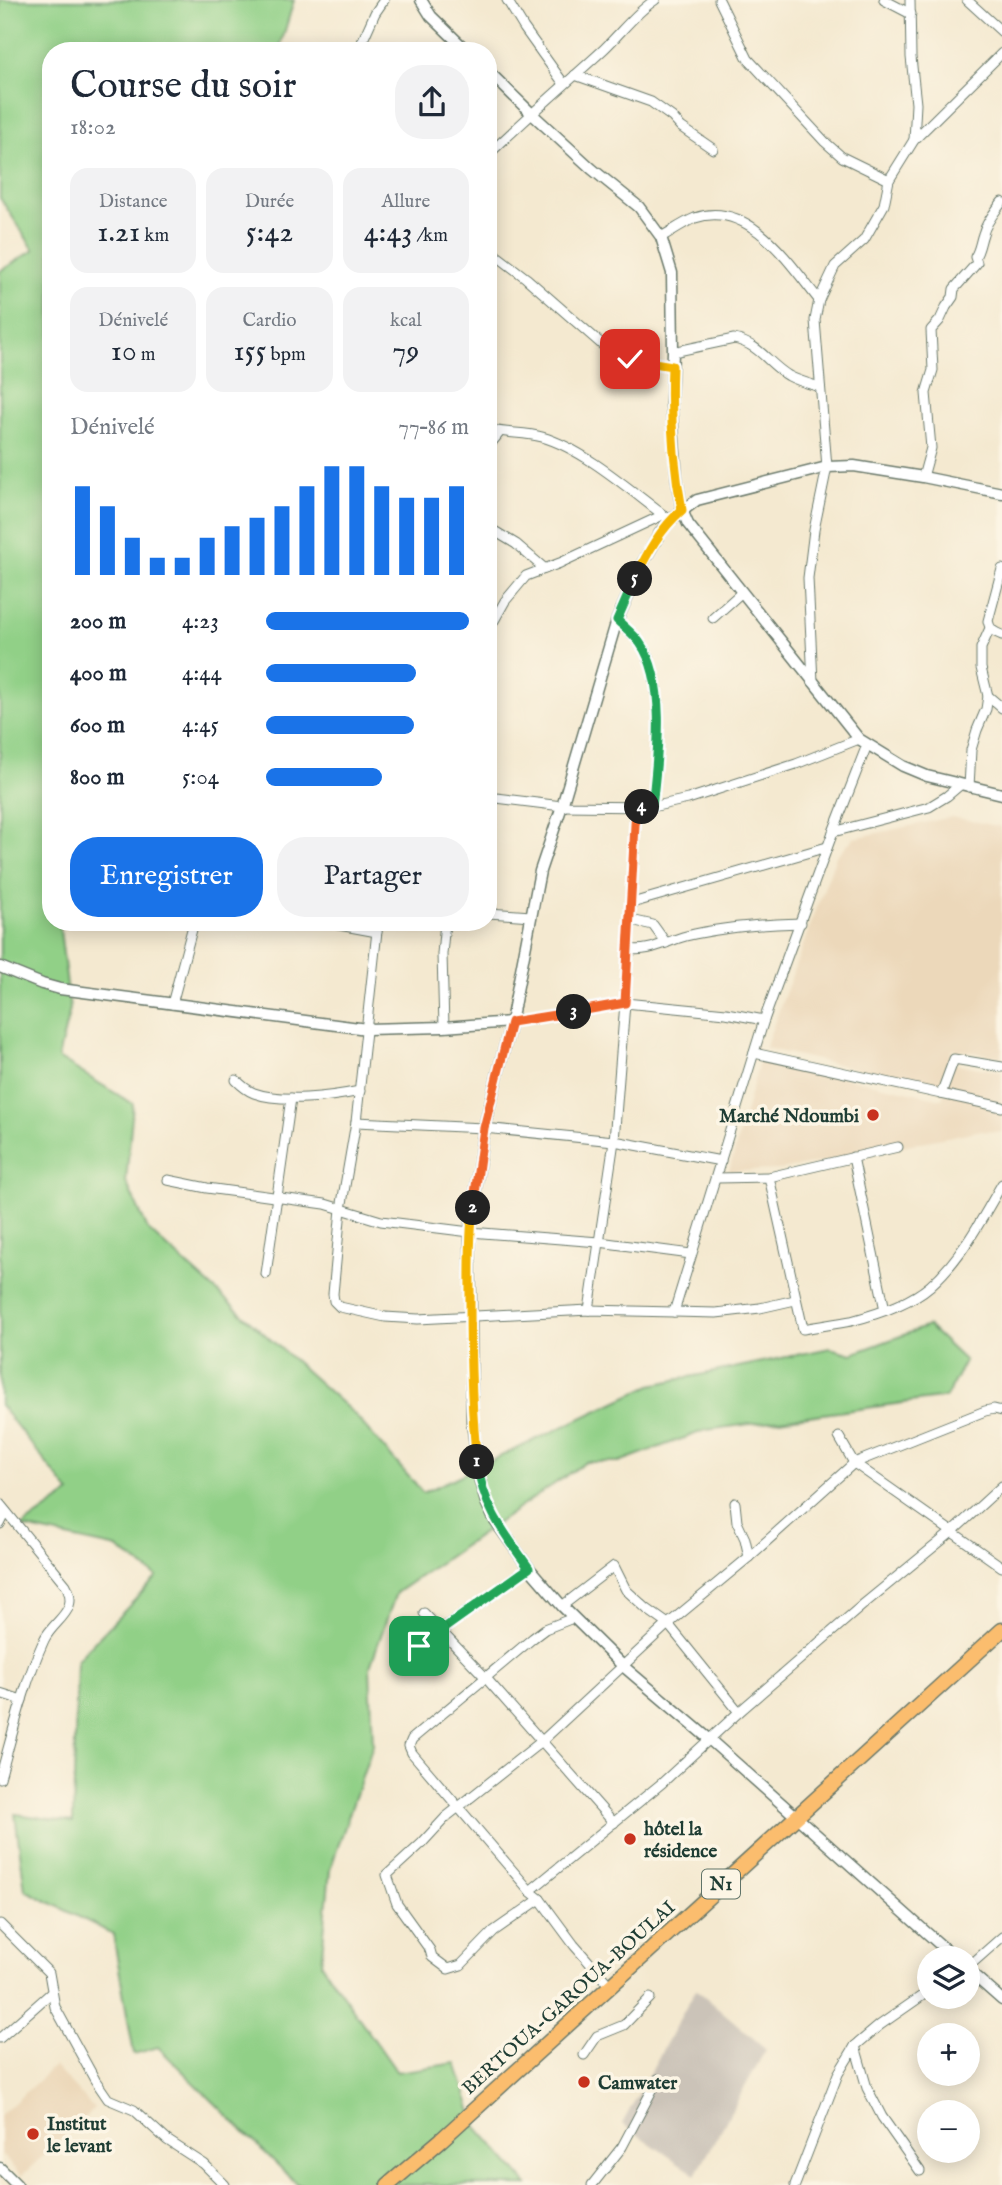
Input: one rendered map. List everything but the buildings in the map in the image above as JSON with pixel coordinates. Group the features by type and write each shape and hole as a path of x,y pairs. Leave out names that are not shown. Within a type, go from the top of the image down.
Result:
{"highway":[{"name":"BERTOUA-GAROUA-BOULAI","path":"388,2185 441,2140 1002,1630"}],"street":[{"path":"362,42 384,0"},
{"path":"421,0 431,16 458,42"},
{"path":"507,0 523,28 564,84"},
{"path":"497,146 607,46 644,7 655,0"},
{"path":"719,0 748,59 825,142 842,157 889,180"},
{"path":"884,0 911,14"},
{"path":"910,0 911,57 916,104 914,140"},
{"path":"967,0 1002,32"},
{"path":"813,682 808,578 814,530 827,467 815,320 819,300 835,266 864,240 884,205 889,180 914,140 1002,53"},
{"path":"575,75 651,102 713,149"},
{"path":"497,80 592,169 639,207 662,237 672,273 671,404 677,480 682,510 688,524 863,742 903,766 927,776 1002,794"},
{"path":"923,477 931,448 926,393 933,370 930,330 940,320 953,297 954,289 977,263 975,257 980,248 982,234 1002,202"},
{"path":"662,237 694,219 715,214 746,222 770,240 819,300"},
{"path":"497,256 606,348 630,359 672,366"},
{"path":"673,352 734,340 743,341 757,348 787,375 820,387"},
{"path":"497,431 541,436 562,443 666,518"},
{"path":"497,436 500,432"},
{"path":"497,617 522,579 666,518 697,500 827,467 854,466 1002,494"},
{"path":"666,518 617,620 540,871 511,1022 484,1128 470,1232 472,1422 480,1481 495,1521 529,1568 573,1618 623,1666 941,1946"},
{"path":"497,531 509,538 545,569"},
{"path":"1002,569 988,621 990,628 1002,635"},
{"path":"713,618 742,592"},
{"path":"617,620 640,643 653,673 658,712 658,758 652,807"},
{"path":"833,832 929,807 964,786 976,730 986,709 988,696 981,668 981,648 990,628"},
{"path":"988,696 1002,708"},
{"path":"497,798 562,806 652,807 688,799 863,742"},
{"path":"674,1312 754,1052 863,742"},
{"path":"589,1310 614,1141 631,920 636,807"},
{"path":"632,903 827,847"},
{"path":"497,914 531,916"},
{"path":"631,920 653,925 666,943"},
{"path":"628,949 645,950 685,936 711,932 801,923"},
{"path":"172,1004 192,931"},
{"path":"378,931 360,1091 341,1209 332,1294 340,1307 384,1317 418,1319 589,1310 716,1313 760,1308 795,1300"},
{"path":"444,1027 442,954 445,931"},
{"path":"0,967 60,989 367,1029 511,1022 625,1003 765,1020"},
{"path":"754,1052 1002,1107"},
{"path":"941,1094 954,1059 1002,1067"},
{"path":"236,1080 254,1093 290,1098 330,1097 360,1091"},
{"path":"266,1274 290,1098"},
{"path":"356,1122 484,1128 614,1141 721,1160"},
{"path":"717,1178 769,1177 898,1147"},
{"path":"853,1157 884,1310"},
{"path":"769,1177 803,1329 852,1320 884,1310 929,1287 970,1238 1002,1184"},
{"path":"167,1180 325,1204 381,1221 470,1232 599,1242 691,1254"},
{"path":"540,1899 494,1931 461,1965 448,1969 432,1957 430,1950 397,1904 387,1875 434,1829 542,1741 668,1624 749,1557 854,1463 985,1411 1002,1411"},
{"path":"839,1437 854,1463 1002,1566"},
{"path":"530,1891 614,1823 1002,1486"},
{"path":"735,1503 737,1522 749,1557"},
{"path":"0,1524 3,1508"},
{"path":"0,1778 22,1700 44,1639 71,1603 71,1595 66,1586 3,1508"},
{"path":"562,1606 614,1566 626,1590 668,1624 739,1712"},
{"path":"409,1659 419,1646 440,1629 529,1568"},
{"path":"424,1612 614,1823"},
{"path":"573,1618 545,1629 412,1739 409,1746 412,1753 530,1891 540,1899 574,1945 610,1986"},
{"path":"0,1693 22,1700"},
{"path":"0,1924 49,1973 59,2014 108,2099 134,2110 167,2140 204,2164 225,2185"},
{"path":"980,1957 1002,1937"},
{"path":"980,1979 1002,2000"},
{"path":"0,2038 52,1992"},
{"path":"584,2055 597,2035 624,2025 650,1998"},
{"path":"795,2185 838,2074 855,2046 917,1999"},
{"path":"855,2046 867,2088 882,2117 920,2171"},
{"path":"592,2185 622,2147 658,2079"},
{"path":"0,2168 18,2185"}],"shaded area":[{"path":"952,817 1002,827 1002,1057 952,1049 940,1088 765,1048 836,856 854,838"},
{"name":"Marché Ndoumbi","path":"760,1059 942,1099 953,1063 1002,1072 1002,1132 977,1131 781,1170 729,1171"},
{"path":"696,1989 766,2049 696,2175 622,2124"},
{"name":"Institut le levant","path":"54,2066 94,2109 21,2176 0,2153 0,2116"}],"green space":[{"path":"0,0 294,0 282,42 42,42 42,931 60,931 70,1009 58,1058 133,1104 126,1182 148,1230 354,1414 423,1493 651,1385 830,1348 852,1354 928,1326 965,1361 946,1397 706,1430 619,1462 586,1462 396,1593 370,1667 373,1745 330,1870 321,1964 397,2072 456,2063 477,2127 528,2185 298,2185 158,2047 134,2054 113,1934 25,1890 15,1814 73,1822 77,1660 157,1577 117,1548 21,1527 70,1493 0,1405 0,271 34,250 0,198"}],"place":[{"name":"Marché Ndoumbi","path":"873,1115"},
{"name":"hôtel la résidence","path":"630,1839"},
{"name":"Camwater","path":"584,2082"},
{"name":"Institut le levant","path":"33,2134"}],"route":[{"path":"419,1646 529,1568 495,1521 486,1502 480,1481 472,1422 470,1232 484,1128 511,1022 625,1003 636,807 652,807 658,758 658,712 653,673 640,643 617,620 642,564 660,533 682,510 671,404 672,366 630,359"}]}
